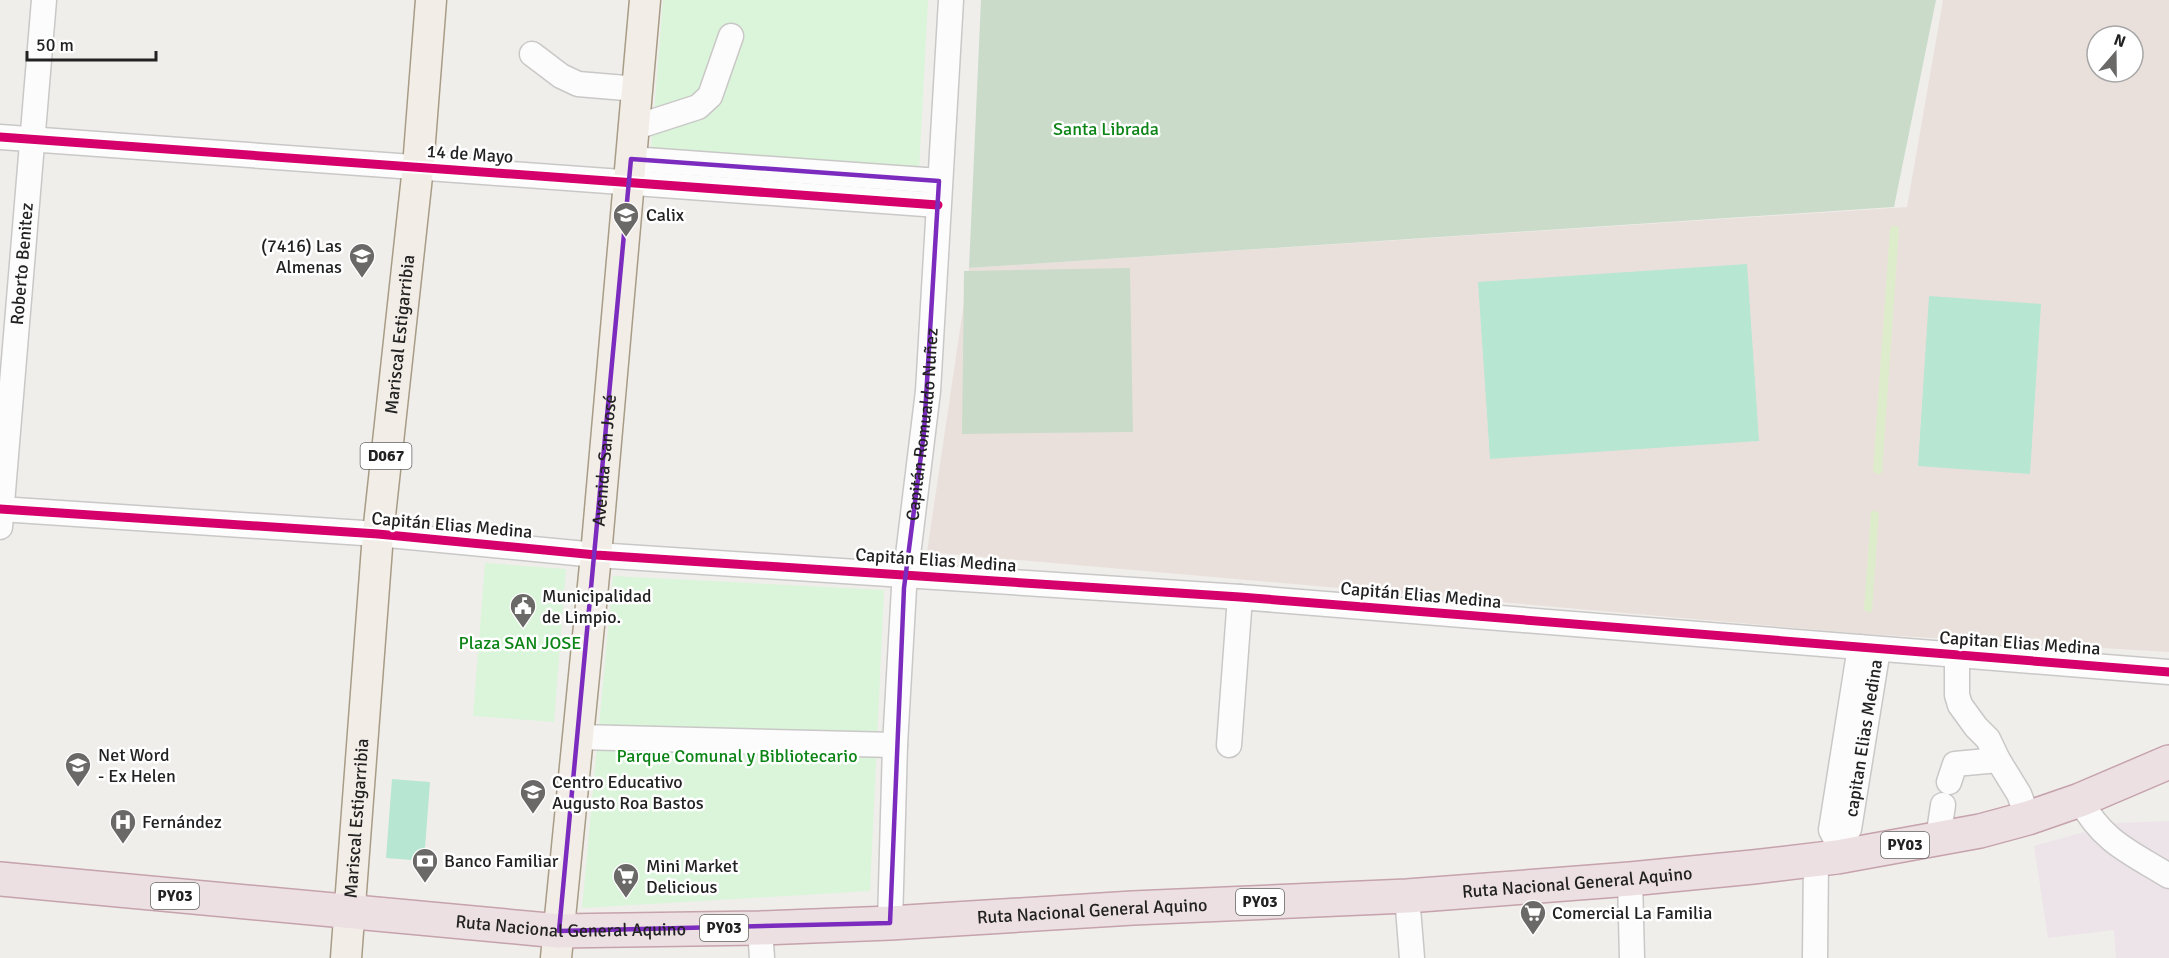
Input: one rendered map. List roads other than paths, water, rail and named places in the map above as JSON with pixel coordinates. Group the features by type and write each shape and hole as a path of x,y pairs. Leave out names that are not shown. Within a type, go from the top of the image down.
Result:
{"highway":[{"name":"Ruta Nacional General Aquino","path":"0,879 350,912 557,944 761,943 890,923 1133,908 1407,896 1630,879 1835,847 1938,839 2028,818 2080,800 2169,762"}],"main road":[{"name":"Mariscal Estigarribia","path":"346,958 378,534 417,167 431,0"},
{"name":"Avenida San José","path":"557,944 596,555 645,0"}],"street":[{"name":"Roberto Benitez","path":"0,515 44,0"},
{"name":"Capitán Romualdo Nuñez","path":"890,923 895,746 905,575 928,391 951,0"},
{"path":"633,128 705,103 710,96 731,36"},
{"path":"532,54 561,76 578,84 637,89"},
{"name":"14 de Mayo","path":"0,137 417,167 629,171 938,193"},
{"name":"Capitán Elias Medina","path":"0,515 378,534 596,555 1240,597 1869,648"},
{"path":"1229,745 1240,597"},
{"name":"Capitan Elias Medina","path":"1815,958 1835,847 1831,830 1869,648 2169,672"},
{"path":"1956,655 1957,695 1960,705 1988,739 2019,794 2028,818"},
{"path":"578,737 895,746"},
{"path":"1938,839 1946,793 1956,764 1998,760"},
{"path":"2080,800 2093,823 2112,842 2169,876"},
{"path":"1630,879 1632,958"},
{"path":"1407,896 1412,958"}],"place":[{"name":"Calix","path":"626,238"},
{"name":"(7416) Las Almenas","path":"362,279"},
{"name":"Municipalidad de Limpio.","path":"523,629"},
{"name":"Net Word - Ex Helen","path":"78,788"},
{"name":"Centro Educativo Augusto Roa Bastos","path":"533,815"},
{"name":"Fernández","path":"123,845"},
{"name":"Banco Familiar","path":"425,884"},
{"name":"Mini Market Delicious","path":"626,899"},
{"name":"Comercial La Familia","path":"1533,936"}],"park label":[{"name":"Santa Librada","path":"1106,129"},
{"name":"Plaza SAN JOSE","path":"520,643"},
{"name":"Parque Comunal y Bibliotecario","path":"737,756"}]}
